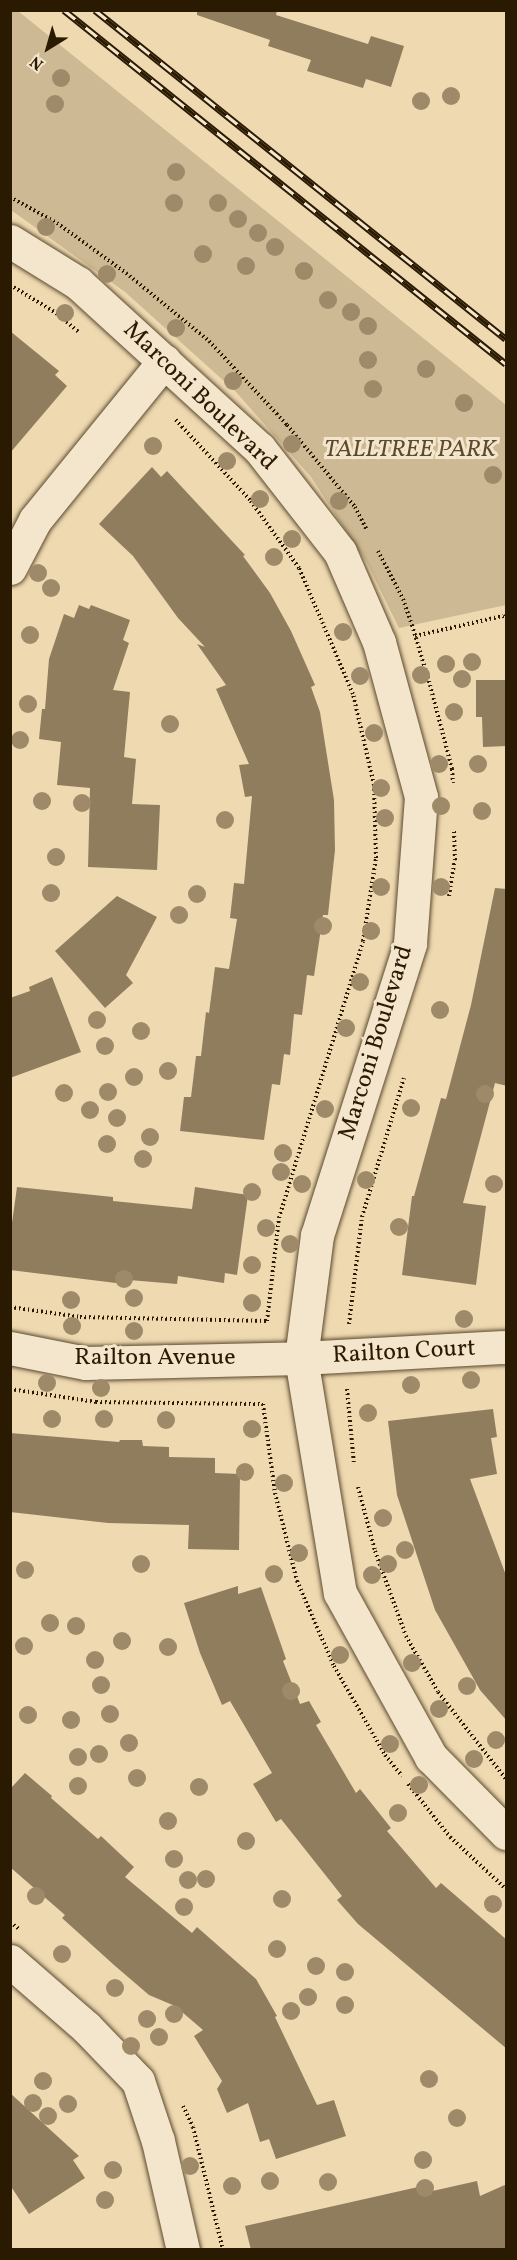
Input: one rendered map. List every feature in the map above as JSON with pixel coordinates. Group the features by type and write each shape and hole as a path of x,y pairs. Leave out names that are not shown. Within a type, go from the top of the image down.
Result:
{"street":[{"name":"Marconi Boulevard","path":"10,242 78,284 259,448 340,552 379,642 421,797 410,944 317,1235 301,1358 340,1593 431,1756 507,1833"},
{"path":"10,568 34,520 164,361"},
{"name":"Railton Court","path":"301,1358 507,1347"},
{"name":"Railton Avenue","path":"10,1348 86,1363 301,1358"},
{"path":"10,1961 86,2027 138,2081 158,2141 183,2250"}],"path":[{"path":"10,197 57,223 126,273 209,341 295,434 355,507 371,538"},
{"path":"10,285 56,313 82,334"},
{"path":"10,1307 80,1317 267,1321 279,1218 363,941 376,858 374,785 352,694 299,568 250,500 169,412"},
{"path":"376,548 403,599 415,636 452,769 453,792"},
{"path":"415,636 503,616 507,618"},
{"path":"448,903 455,860 454,826"},
{"path":"349,1324 362,1217 407,1069"},
{"path":"346,1379 354,1466"},
{"path":"10,1389 96,1402 263,1404 275,1493 297,1581 334,1666 392,1764 450,1837 507,1889"},
{"path":"356,1477 375,1551 406,1636 438,1692 507,1779"}],"green space":[{"name":"TALLTREE PARK","path":"10,11 18,11 506,405 506,605 399,628 367,563 311,477 235,391 125,292 11,210"}],"building":[{"path":"197,10 277,10 276,15 368,44 371,36 404,46 391,87 366,79 363,88 307,71 311,60 268,46 270,40 197,15"},
{"path":"10,331 59,371 55,375 67,386 10,453"},
{"path":"152,467 161,477 167,471 245,555 243,556 270,593 291,631 315,685 311,687 320,712 334,800 335,850 328,915 323,915 314,976 307,975 302,1015 294,1014 290,1055 284,1054 280,1085 272,1084 264,1140 180,1131 184,1097 191,1097 196,1056 201,1056 206,1012 209,1013 215,967 229,969 237,919 230,918 234,883 244,884 252,796 245,797 239,765 249,764 216,689 226,685 197,644 205,647 178,618 133,556 99,524"},
{"path":"79,605 89,609 91,605 130,620 123,640 129,643 113,690 130,692 124,757 136,759 132,804 160,805 157,870 88,867 90,788 57,785 61,742 39,739 42,709 45,709 49,659 64,614 74,618"},
{"path":"476,680 507,680 507,746 483,747 482,717 476,717"},
{"path":"495,888 507,889 507,1086 495,1083 463,1203 486,1206 476,1285 402,1275 412,1196 414,1196 441,1098 446,1099 471,1005"},
{"path":"117,896 157,917 126,975 133,983 105,1008 55,951"},
{"path":"52,977 81,1052 10,1078 10,998 30,991 29,987"},
{"path":"17,1187 113,1197 113,1201 192,1209 195,1187 248,1195 237,1275 225,1273 224,1283 178,1276 177,1284 117,1279 116,1283 10,1270 10,1237"},
{"path":"493,1409 497,1437 491,1438 497,1474 470,1479 507,1578 507,1721 480,1690 435,1610 397,1495 388,1421"},
{"path":"10,1433 119,1442 120,1440 142,1440 143,1446 169,1447 169,1457 215,1458 215,1473 240,1474 239,1550 188,1549 189,1525 108,1523 10,1512"},
{"path":"238,1586 238,1594 261,1587 286,1659 283,1661 300,1704 309,1701 321,1722 316,1725 356,1793 360,1789 391,1828 387,1831 436,1888 441,1883 507,1940 507,2049 358,1924 337,1900 342,1896 281,1819 276,1822 253,1784 272,1773 230,1701 222,1705 200,1653 184,1603"},
{"path":"25,1773 98,1839 101,1836 134,1867 125,1877 192,1933 197,1927 256,1979 277,2016 275,2017 317,2105 334,2100 346,2136 276,2159 269,2139 260,2142 248,2103 227,2113 217,2089 222,2081 194,2036 203,2030 175,2006 149,1995 62,1918 65,1915 10,1867 10,1789"},
{"path":"10,2093 79,2156 73,2160 85,2178 29,2214 10,2185"},
{"path":"477,2181 480,2196 507,2184 507,2250 251,2250 245,2226 418,2187 419,2194"}],"railway":[{"path":"64,10 506,364"},
{"path":"95,10 506,339"}]}
